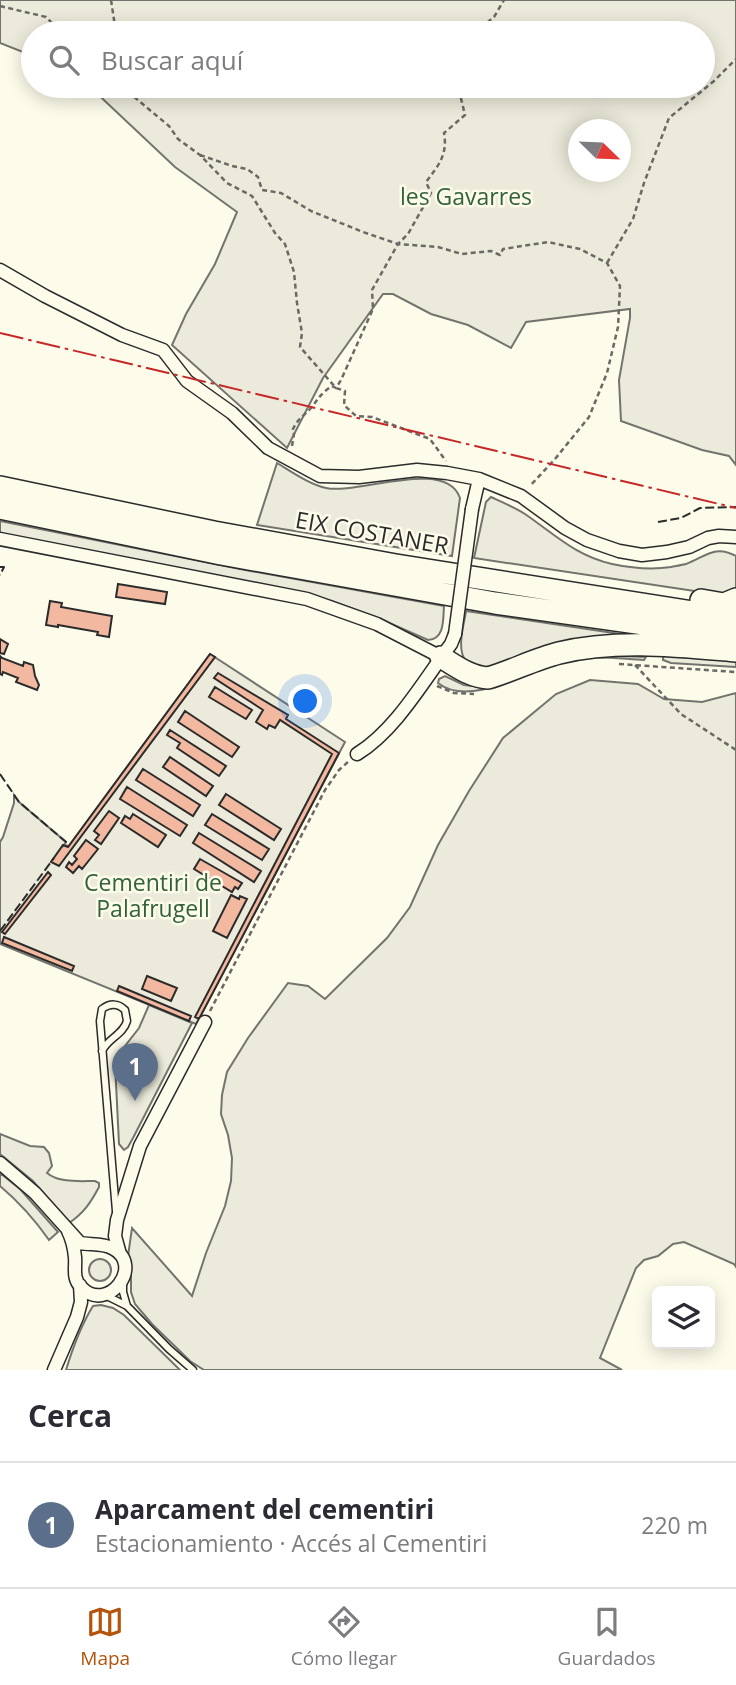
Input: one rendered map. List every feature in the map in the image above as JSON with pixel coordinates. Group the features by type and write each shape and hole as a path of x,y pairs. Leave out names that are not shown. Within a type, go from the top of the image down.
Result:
{"highway":[{"name":"EIX COSTANER","path":"0,487 214,532 410,567 736,619"},
{"name":"EIX COSTANER","path":"0,508 221,554 481,601 736,637"},
{"path":"283,543 724,604 736,599"},
{"path":"441,657 464,671 488,678 557,653 585,648 680,646 736,651"}],"street":[{"path":"0,270 44,296 122,335 163,350 187,381 232,412 268,448 320,476 359,477 417,470 479,479 521,496 565,528 587,540 642,555 689,547 708,538 736,537"},
{"path":"357,754 375,741 399,715 451,644 479,479"},
{"path":"0,539 307,599 377,624 441,657"},
{"path":"77,1317 86,1303 100,1294 114,1291 123,1280 124,1262 115,1236 117,1220 142,1140 205,1022"},
{"path":"0,1163 35,1193 80,1243 113,1248 120,1254"},
{"path":"100,1294 88,1292 76,1280 76,1261 87,1248 97,1245 110,1233 117,1220"},
{"path":"68,1231 76,1261"},
{"path":"54,1370 77,1317 81,1302 80,1285"}],"lane":[{"path":"102,1051 108,1041 121,1033 127,1021 125,1010 116,1005 106,1005 100,1014 102,1051 117,1220"},
{"path":"123,1280 127,1306"},
{"path":"100,1294 127,1306 193,1370"}],"path":[{"path":"111,0 114,21"},
{"path":"489,21 504,0"},
{"path":"1,4 46,17 50,21"},
{"path":"715,79 736,59"},
{"path":"135,98 169,126 178,139 200,155 227,183 252,196 285,244 294,272 302,333 300,347 337,387 345,391 344,405 356,416 372,417 430,439 447,462 447,473"},
{"path":"337,387 373,309 372,290 398,244 408,234 430,193 426,182 441,162 446,142 444,133 465,114 461,98"},
{"path":"607,263 633,219 669,118 693,98"},
{"path":"200,155 247,169 258,177 262,190 281,193 311,211 398,244 438,247 462,254 491,251 500,255 503,249 548,242 580,249 607,263 620,286 618,327 607,373 589,417 521,496"},
{"path":"293,462 292,431 299,417 306,413 320,394 332,386 337,387"},
{"path":"607,663 736,672"},
{"path":"635,665 681,713 736,750"},
{"path":"425,680 454,693 478,694"},
{"path":"205,1022 325,790 339,770 357,754"}],"green space":[{"name":"les Gavarres","path":"0,0 736,0 736,465 729,456 702,450 621,421 619,380 630,309 526,322 511,348 468,325 431,314 393,294 383,294 323,378 287,448 172,345 186,314 215,264 237,212 175,167 102,98 715,98 715,21 21,21 21,51 0,43"},
{"path":"277,463 307,481 326,488 340,489 420,479 438,480 451,486 460,498 452,556 257,525"},
{"path":"491,497 525,514 576,550 612,564 664,568 686,564 716,551 729,553 736,556 736,591 721,595 474,558 486,502"},
{"path":"0,521 444,606 442,628 438,636 428,640 332,601 292,591 0,534"},
{"path":"466,611 627,635 486,670 470,664 463,656 461,650"},
{"name":"Cementiri de Palafrugell","path":"210,654 345,742 196,1024 0,944 0,842 14,803 14,795 66,842 64,845 69,846"},
{"path":"597,655 646,657 644,660 579,658"},
{"path":"665,656 736,661 736,667 671,663 663,660"},
{"path":"579,658 546,666 477,691 463,692 438,683 439,679 445,676 464,685 482,687 549,663"},
{"path":"590,680 638,684 664,699 702,702 736,693 736,1267 684,1242 673,1244 658,1256 644,1260 636,1268 600,1358 622,1370 204,1370 190,1361 135,1304 131,1292 128,1256 132,1228 192,1296 225,1206 231,1181 232,1158 221,1114 222,1095 227,1072 248,1038 288,983 308,986 325,999 387,938 410,907 438,845 503,738 556,694"},
{"path":"0,1134 30,1146 44,1147 49,1153 52,1166 47,1173 52,1176 63,1180 99,1183 83,1211 69,1223 33,1181 0,1154"},
{"path":"0,1173 20,1189 58,1232 49,1240 14,1198 0,1186"},
{"path":"100,1259 108,1262 111,1270 108,1278 100,1281 92,1278 89,1270 92,1262"},
{"path":"101,1305 124,1315 180,1370 66,1370 88,1314 93,1306"}],"shaded area":[{"path":"149,1005 192,1023 133,1138 124,1150 119,1144 115,1063 139,1028"}],"building":[{"path":"118,584 167,592 165,604 116,597"},
{"path":"50,601 62,603 61,607 112,616 109,637 97,635 98,632 46,625"},
{"path":"0,639 8,644 4,654 0,653"},
{"path":"210,654 215,657 59,866 51,862 63,845 68,847"},
{"path":"0,656 23,666 24,662 33,665 39,685 37,690 16,682 18,678 3,672 0,674"},
{"path":"218,673 288,715 286,719 339,753 199,1019 195,1017 332,754 280,720 275,728 269,725 267,729 256,722 263,710 214,678"},
{"path":"215,687 252,710 246,719 209,697"},
{"path":"185,711 239,747 232,757 178,722"},
{"path":"170,730 226,766 219,776 177,748 180,743 167,735"},
{"path":"170,757 213,786 206,796 163,767"},
{"path":"143,769 200,805 193,816 136,780"},
{"path":"127,787 187,825 180,836 120,799"},
{"path":"226,794 281,829 274,840 219,805"},
{"path":"109,811 119,818 101,844 95,840 99,835 94,831"},
{"path":"133,814 166,835 158,847 121,823 125,816 130,819"},
{"path":"212,814 269,849 262,860 205,825"},
{"path":"199,833 261,871 254,882 193,843"},
{"path":"86,840 98,849 82,869 79,866 73,873 66,867 69,862 72,865 77,859 74,856"},
{"path":"200,859 242,883 238,889 235,887 232,892 194,869"},
{"path":"48,872 51,875 5,934 2,932"},
{"path":"231,895 247,899 227,938 213,931"},
{"path":"4,937 74,966 72,971 2,943"},
{"path":"147,976 177,988 171,1001 142,989"},
{"path":"119,986 191,1016 189,1021 117,991"}],"fence":[{"path":"658,522 681,518 700,508 736,507"},
{"path":"0,567 4,567 0,575"},
{"path":"0,774 19,802 66,842 62,847"},
{"path":"0,931 54,858"}],"power":[{"path":"0,333 736,508"}],"place":[{"name":"Aparcament del cementiri","path":"135,1101"}]}
